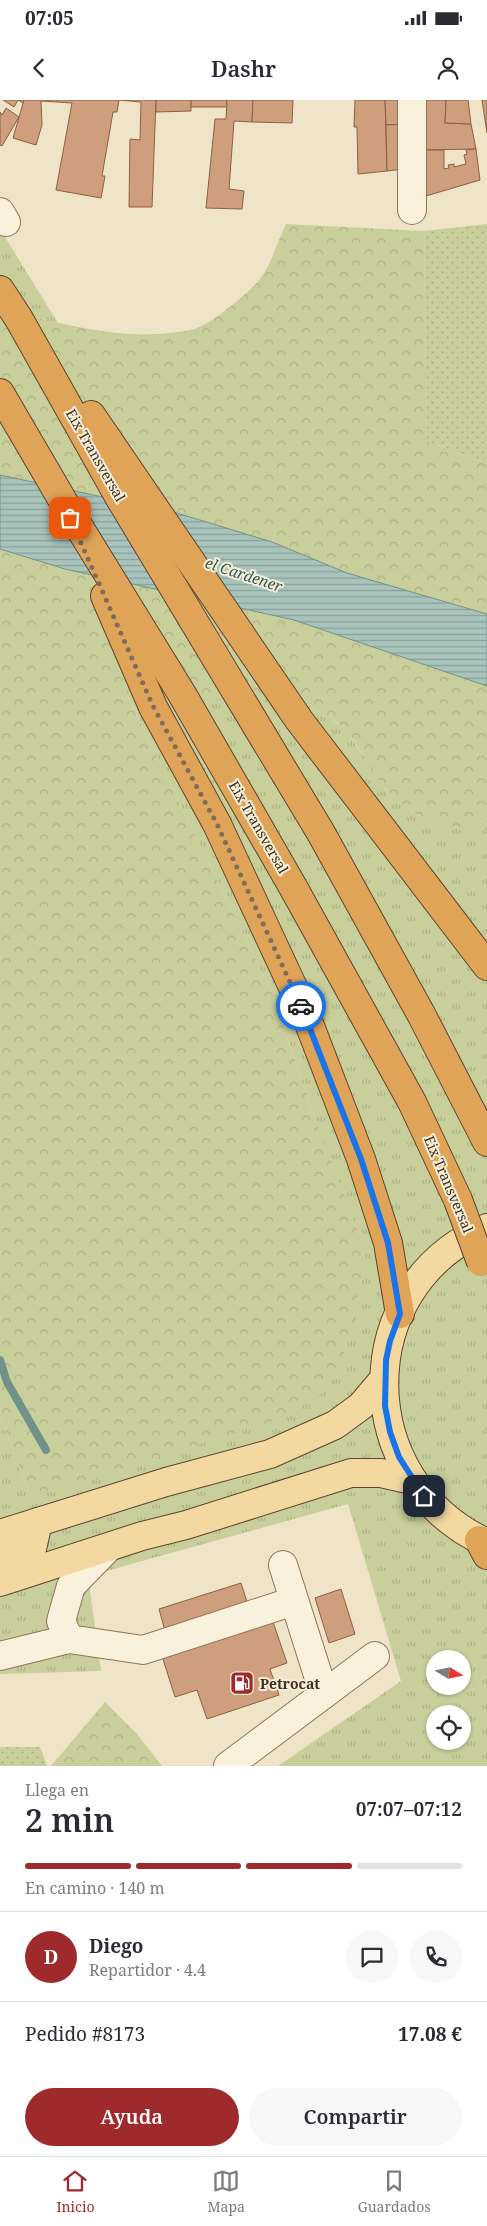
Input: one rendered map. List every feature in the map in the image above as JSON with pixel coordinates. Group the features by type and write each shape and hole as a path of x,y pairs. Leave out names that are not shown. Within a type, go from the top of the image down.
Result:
{"highway":[{"name":"Eix Transversal","path":"0,290 19,319 118,495 231,680 268,747 321,833 421,1014 487,1142"},
{"path":"19,319 102,430 299,720 487,966"},
{"name":"Eix Transversal","path":"0,393 63,501 182,694 293,887 412,1102 458,1200 484,1270"},
{"path":"63,501 153,706 217,824 305,1013 361,1159 385,1234 395,1279 400,1314"}],"main road":[{"path":"484,1546 446,1518 424,1496 412,1480 399,1457 390,1432 385,1406 384,1379 390,1341 400,1314 415,1288 434,1264 457,1245 487,1228"},
{"path":"0,1534 166,1482 270,1454 335,1425 361,1406 384,1379"},
{"path":"0,1582 351,1473 381,1473 412,1480"},
{"path":"0,1559 32,1549 38,1522"}],"street":[{"path":"412,100 412,210"},
{"path":"69,1639 61,1621 72,1586 108,1548"},
{"path":"283,1565 324,1694"},
{"path":"0,1656 69,1639 143,1650 294,1601"},
{"path":"228,1766 375,1656"}],"green space":[{"path":"286,224 424,231 427,441 487,464 487,614 347,573 272,542 177,513 0,475 0,308 72,326 121,333 170,333 201,327 229,308 260,279 271,260"},
{"path":"487,224 487,464 427,441 424,231"},
{"path":"0,229 58,323 0,308"},
{"path":"0,549 65,569 294,620 487,686 487,818 474,825 459,827 429,820 401,803 380,782 346,731 333,719 308,705 127,695 271,991 316,1121 366,1253 351,1333 337,1372 321,1394 282,1418 31,1498 0,1416"},
{"path":"127,695 308,705 327,715 346,730 386,790 413,812 481,822 487,818 487,1766 278,1766 401,1681 348,1504 88,1576 101,1671 0,1674 0,1416 31,1498 316,1121 271,991"},
{"path":"105,1702 137,1734 162,1766 51,1766"},
{"path":"0,1747 40,1747 47,1766 0,1766"}],"water":[{"name":"el Cardener","path":"0,475 177,513 272,542 347,573 487,614 487,686 294,620 65,569 0,549"}],"building":[{"path":"3,100 18,100 14,107"},
{"path":"24,100 119,100 117,112 113,112 102,176 105,176 101,198 56,190 72,103 41,101 42,125 36,145 13,138"},
{"path":"119,100 156,100 152,207 129,207 130,139 140,140 141,102"},
{"path":"156,100 191,100 191,111 156,112"},
{"path":"191,100 227,100 227,107 191,107"},
{"path":"227,100 253,100 252,122 234,121 229,189 244,191 242,209 206,208 215,119 226,119"},
{"path":"253,100 293,100 292,123 252,122"},
{"path":"355,100 385,100 387,171 358,174 357,127 354,127"},
{"path":"385,100 405,100 405,124 386,125"},
{"path":"422,100 446,100 445,123 471,124 476,149 422,150"},
{"path":"446,100 468,100 471,124 445,123"},
{"path":"482,100 487,100 487,133"},
{"path":"6,108 19,117 2,146 0,145 0,112 2,115"},
{"path":"405,124 404,169 387,171 386,125"},
{"path":"476,149 480,180 426,196 423,193 422,150 444,150 444,169 449,168 448,165 454,164 454,167 466,164 464,155 467,154 466,150"},
{"path":"241,1583 248,1605 165,1631 159,1609"},
{"path":"341,1589 355,1634 329,1643 315,1598"},
{"path":"272,1619 287,1663 270,1669 279,1695 207,1719 197,1690 175,1697 162,1656"}],"waterway":[{"path":"0,1360 7,1382 46,1450"}],"way so far":[{"path":"70,518 153,706 217,824 301,1006"}],"place":[{"name":"Petrocat","path":"242,1683"}],"route":[{"path":"301,1006 361,1159 388,1243 400,1314 390,1341 386,1360 384,1379 385,1406 390,1432 399,1457 424,1496"}]}
